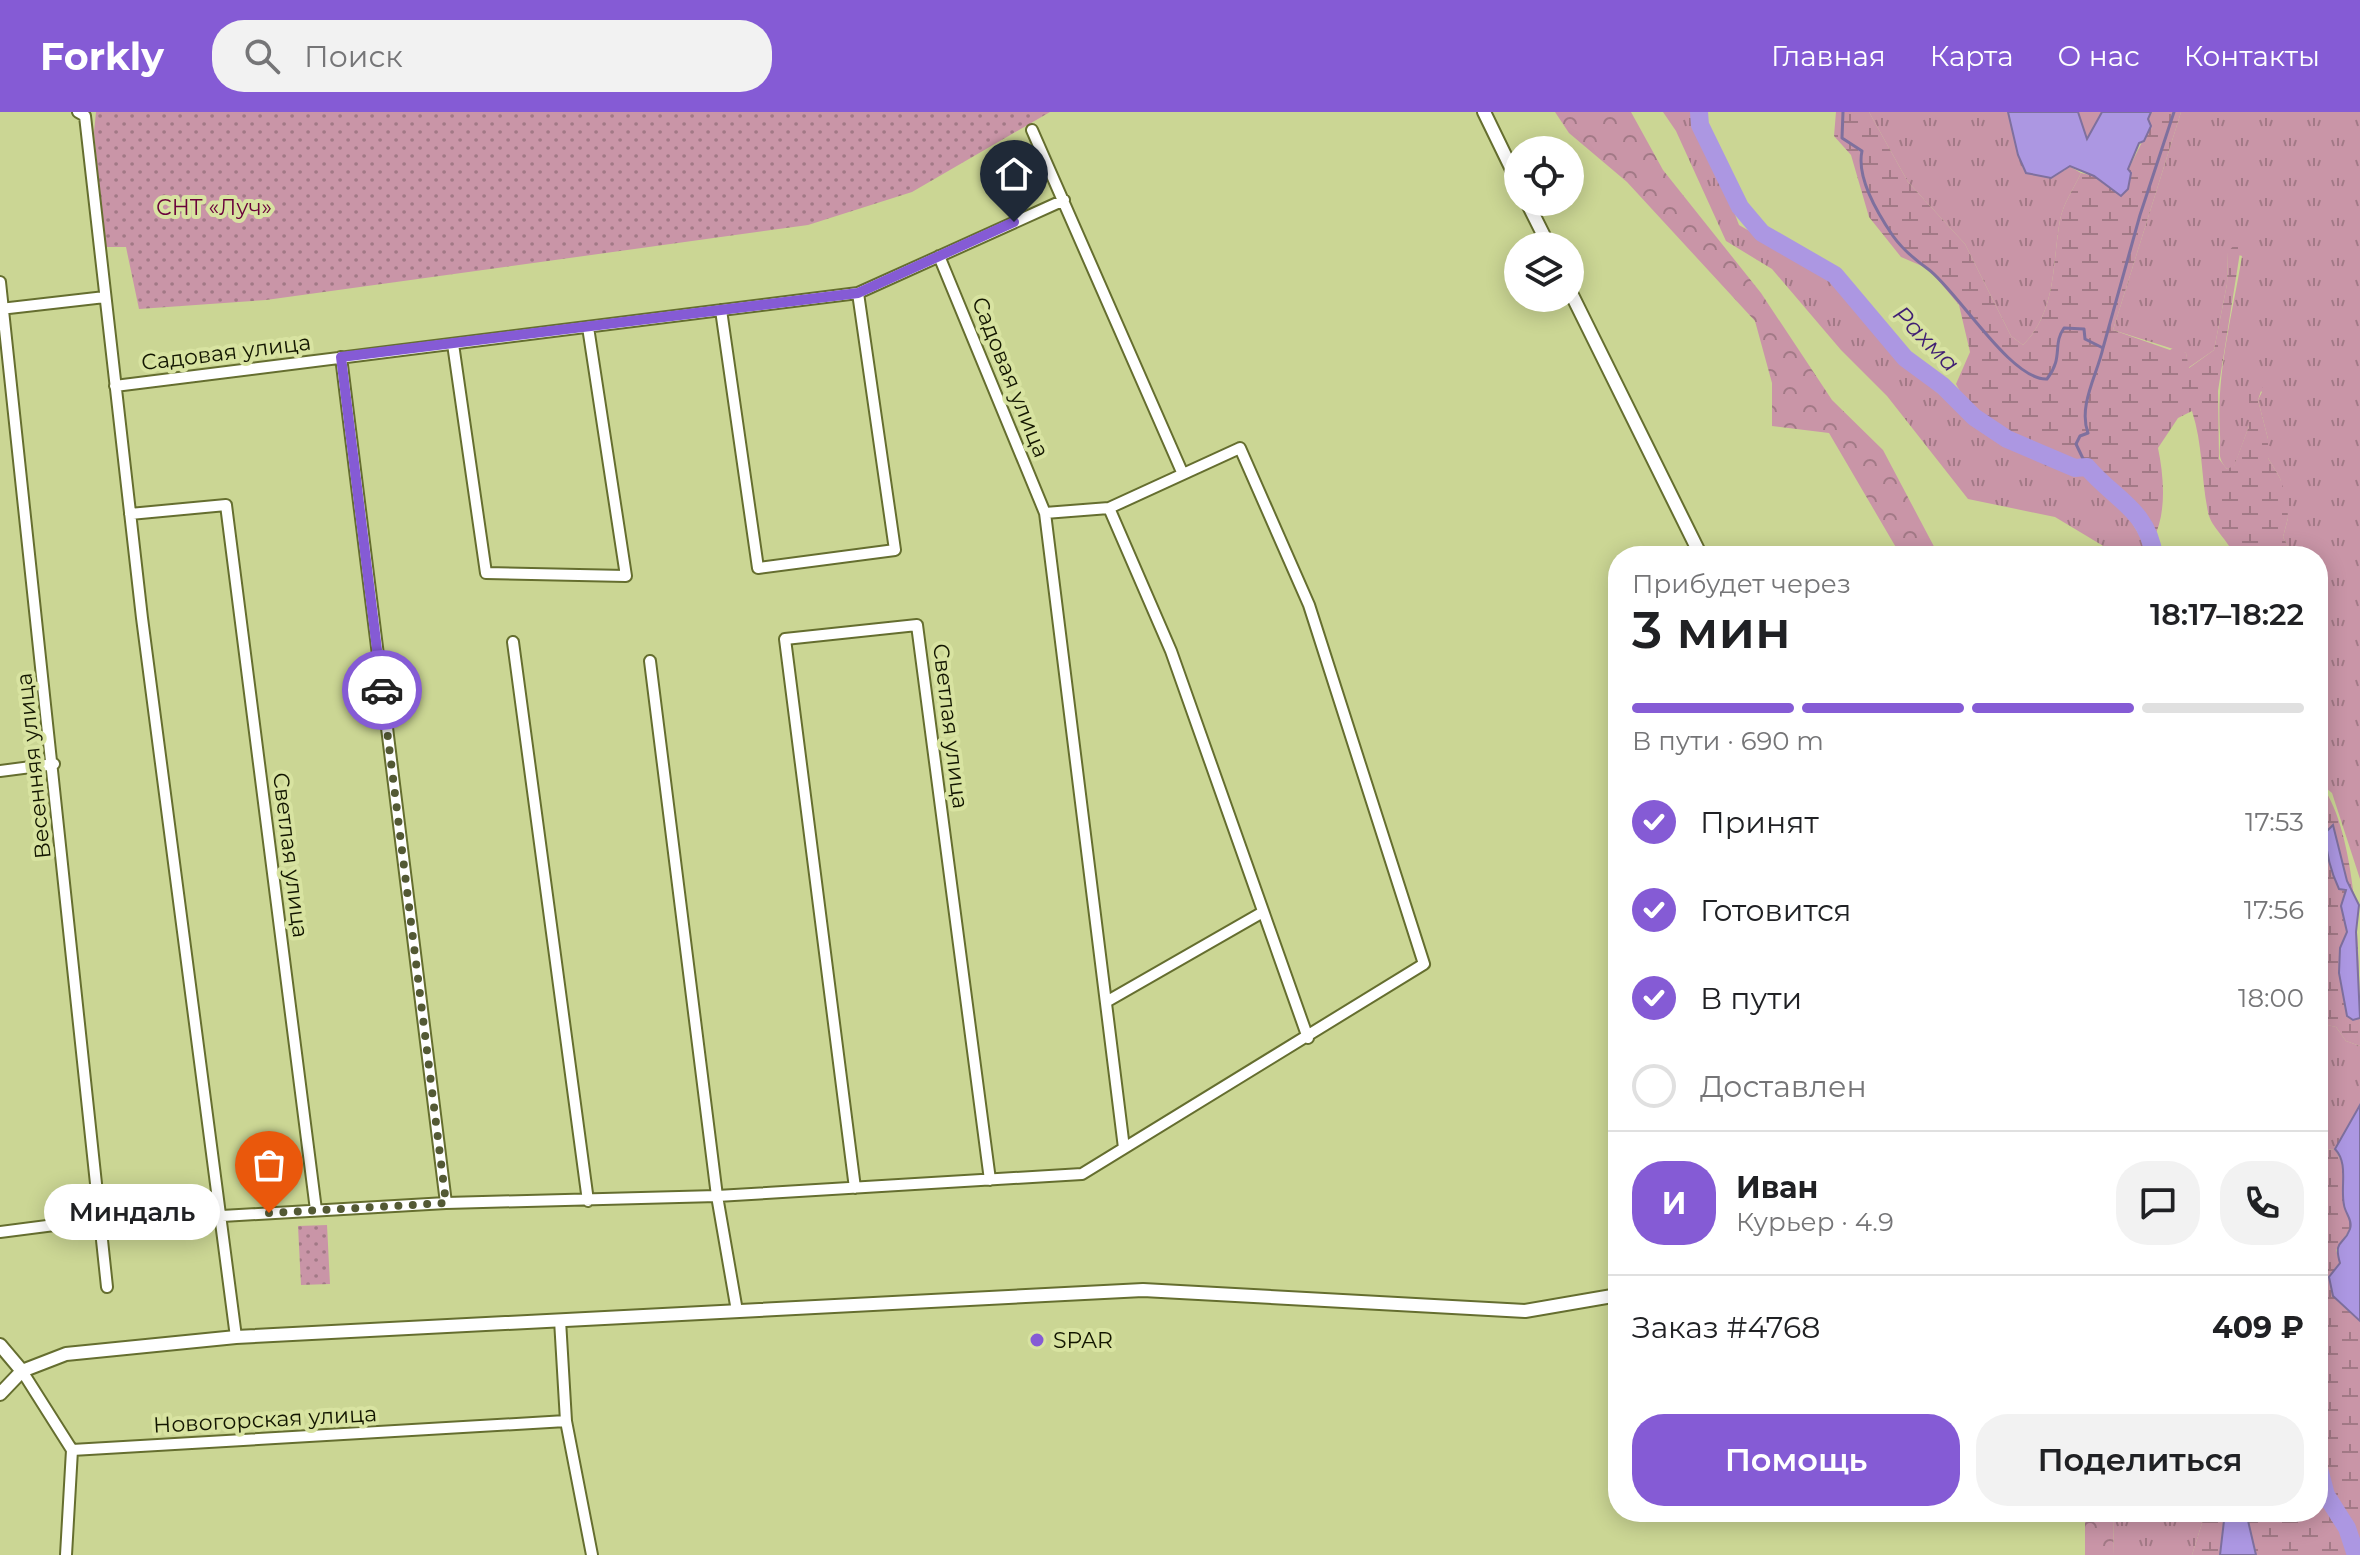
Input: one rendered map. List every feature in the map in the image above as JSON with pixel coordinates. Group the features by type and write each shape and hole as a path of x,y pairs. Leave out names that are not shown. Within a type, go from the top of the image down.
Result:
{"street":[{"path":"78,112 85,116 130,514 236,1337"},
{"path":"1484,112 1504,153"},
{"path":"1032,130 1182,472"},
{"name":"Садовая улица","path":"115,386 858,293 1064,200"},
{"name":"Садовая улица","path":"939,256 1045,513"},
{"name":"Весенняя улица","path":"0,282 54,764 107,1287"},
{"path":"721,310 758,568 895,550 858,293"},
{"path":"2,308 105,297"},
{"path":"1580,312 1696,546"},
{"path":"453,344 486,573 626,576 588,327"},
{"name":"Садовая улица","path":"341,357 446,1203"},
{"path":"222,1216 446,1203 717,1196 1082,1174 1424,964 1309,605 1240,448 1109,508 1045,513 1124,1148"},
{"name":"Светлая улица","path":"130,514 226,505 316,1210"},
{"path":"1109,508 1171,651 1308,1038"},
{"name":"Светлая улица","path":"855,1188 785,639 917,625 990,1180"},
{"path":"513,642 588,1201"},
{"path":"650,661 717,1196 737,1311"},
{"path":"0,771 54,764"},
{"path":"1106,1002 1263,912"},
{"path":"0,1232 101,1219"},
{"path":"0,1394 22,1371 66,1354 236,1337 1163,1290 1525,1311 1608,1297"},
{"path":"560,1320 566,1421 592,1555"},
{"path":"0,1345 22,1371 72,1450 66,1555"},
{"name":"Новогорская улица","path":"72,1450 566,1421"}],"green space":[{"name":"СНТ «Луч»","path":"96,112 1050,112 912,192 808,225 266,300 139,309 126,247 105,247 94,132"},
{"path":"1555,112 1631,112 1663,170 1761,293 1832,400 1883,450 1934,546 1895,546 1829,433 1772,426 1772,383 1755,321 1627,182 1584,146 1584,136 1573,136"},
{"path":"1663,112 1696,112 1739,225 1834,280 1912,371 1976,426 2086,477 2121,504 2145,546 2103,546 2055,517 1968,499 1887,396 1841,350 1772,269 1726,241 1676,131"},
{"path":"1836,112 1869,112 1908,182 1965,244 2011,336 2023,345 2034,332 2048,302 2061,214 2081,173 2094,176 2128,170 2150,126 2148,119 2151,112 2181,112 2113,330 2170,350 2175,347 2186,353 2189,368 2214,350 2227,284 2228,252 2234,245 2241,246 2218,391 2219,459 2227,469 2234,466 2249,426 2249,381 2257,379 2263,385 2258,400 2268,439 2268,458 2280,478 2287,500 2288,518 2283,537 2288,546 2229,546 2208,512 2192,411 2178,418 2158,448 2163,495 2161,518 2153,540 2126,500 2102,484 2087,467 2075,468 2007,439 1974,417 1956,384 1970,352 1959,305 1929,269 1901,257 1869,217 1851,155 1834,136"},
{"path":"1869,112 2008,112 2018,155 2064,171 2069,166 2081,173 2061,214 2048,302 2034,332 2023,345 2011,336 1965,244 1908,182"},
{"path":"2078,112 2102,112 2091,138 2083,135"},
{"path":"2181,112 2360,112 2360,879 2332,793 2328,790 2328,546 2288,546 2283,537 2288,518 2280,478 2268,458 2268,439 2258,400 2262,392 2249,381 2249,426 2234,467 2227,469 2220,457 2220,389 2242,256 2228,252 2227,284 2214,350 2188,368 2186,353 2113,330"},
{"path":"2328,797 2343,834 2355,906 2360,1046 2346,1041 2336,1027 2328,1025"},
{"path":"2328,1025 2336,1027 2346,1041 2360,1046 2360,1105 2335,1149 2328,1150"},
{"path":"2335,1149 2343,1165 2344,1207 2350,1218 2350,1229 2336,1250 2340,1263 2334,1296 2360,1321 2360,1555 2192,1555 2202,1522 2328,1522 2328,1150"},
{"path":"327,1225 330,1284 301,1285 298,1226"},
{"path":"2085,1522 2114,1522 2113,1555 2085,1555"},
{"path":"2114,1522 2202,1522 2192,1555 2113,1555"}],"shaded area":[{"path":"2008,112 2078,112 2087,139 2102,112 2151,112 2148,119 2151,126 2144,141 2139,143 2128,169 2131,173 2128,189 2121,196 2094,176 2070,166 2051,178 2026,173 2018,155"},
{"path":"2333,825 2347,881 2359,905 2356,932 2360,1018 2353,1020 2347,1016 2339,973 2340,948 2347,932 2341,906 2346,890 2339,889 2334,876 2328,855 2328,830"},
{"path":"2360,1105 2360,1321 2333,1296 2329,1277 2340,1263 2339,1246 2351,1226 2343,1198 2342,1161 2335,1149"},
{"path":"2224,1522 2248,1522 2256,1555 2220,1555"}],"waterway":[{"name":"Рахма","path":"1699,112 1700,125 1740,207 1762,233 1835,275 1905,358 1943,386 1974,417 2007,439 2075,468 2087,467 2137,516 2152,546"},
{"path":"1843,112 1842,138 1862,151 1865,184 1893,236 1940,280 2017,365 2033,376 2047,379 2055,364 2064,328 2084,329 2085,339 2103,348 2085,412 2088,433 2080,436 2076,444 2087,467"},
{"path":"2103,348 2140,215 2174,112"},
{"name":"Рахма","path":"2328,1498 2347,1528 2356,1555"}],"way so far":[{"path":"269,1213 446,1203 382,690"}],"place":[{"name":"Миндаль","path":"269,1213"},
{"name":"SPAR","path":"1037,1340"}],"route":[{"path":"382,690 341,357 858,293 1014,222"}]}
